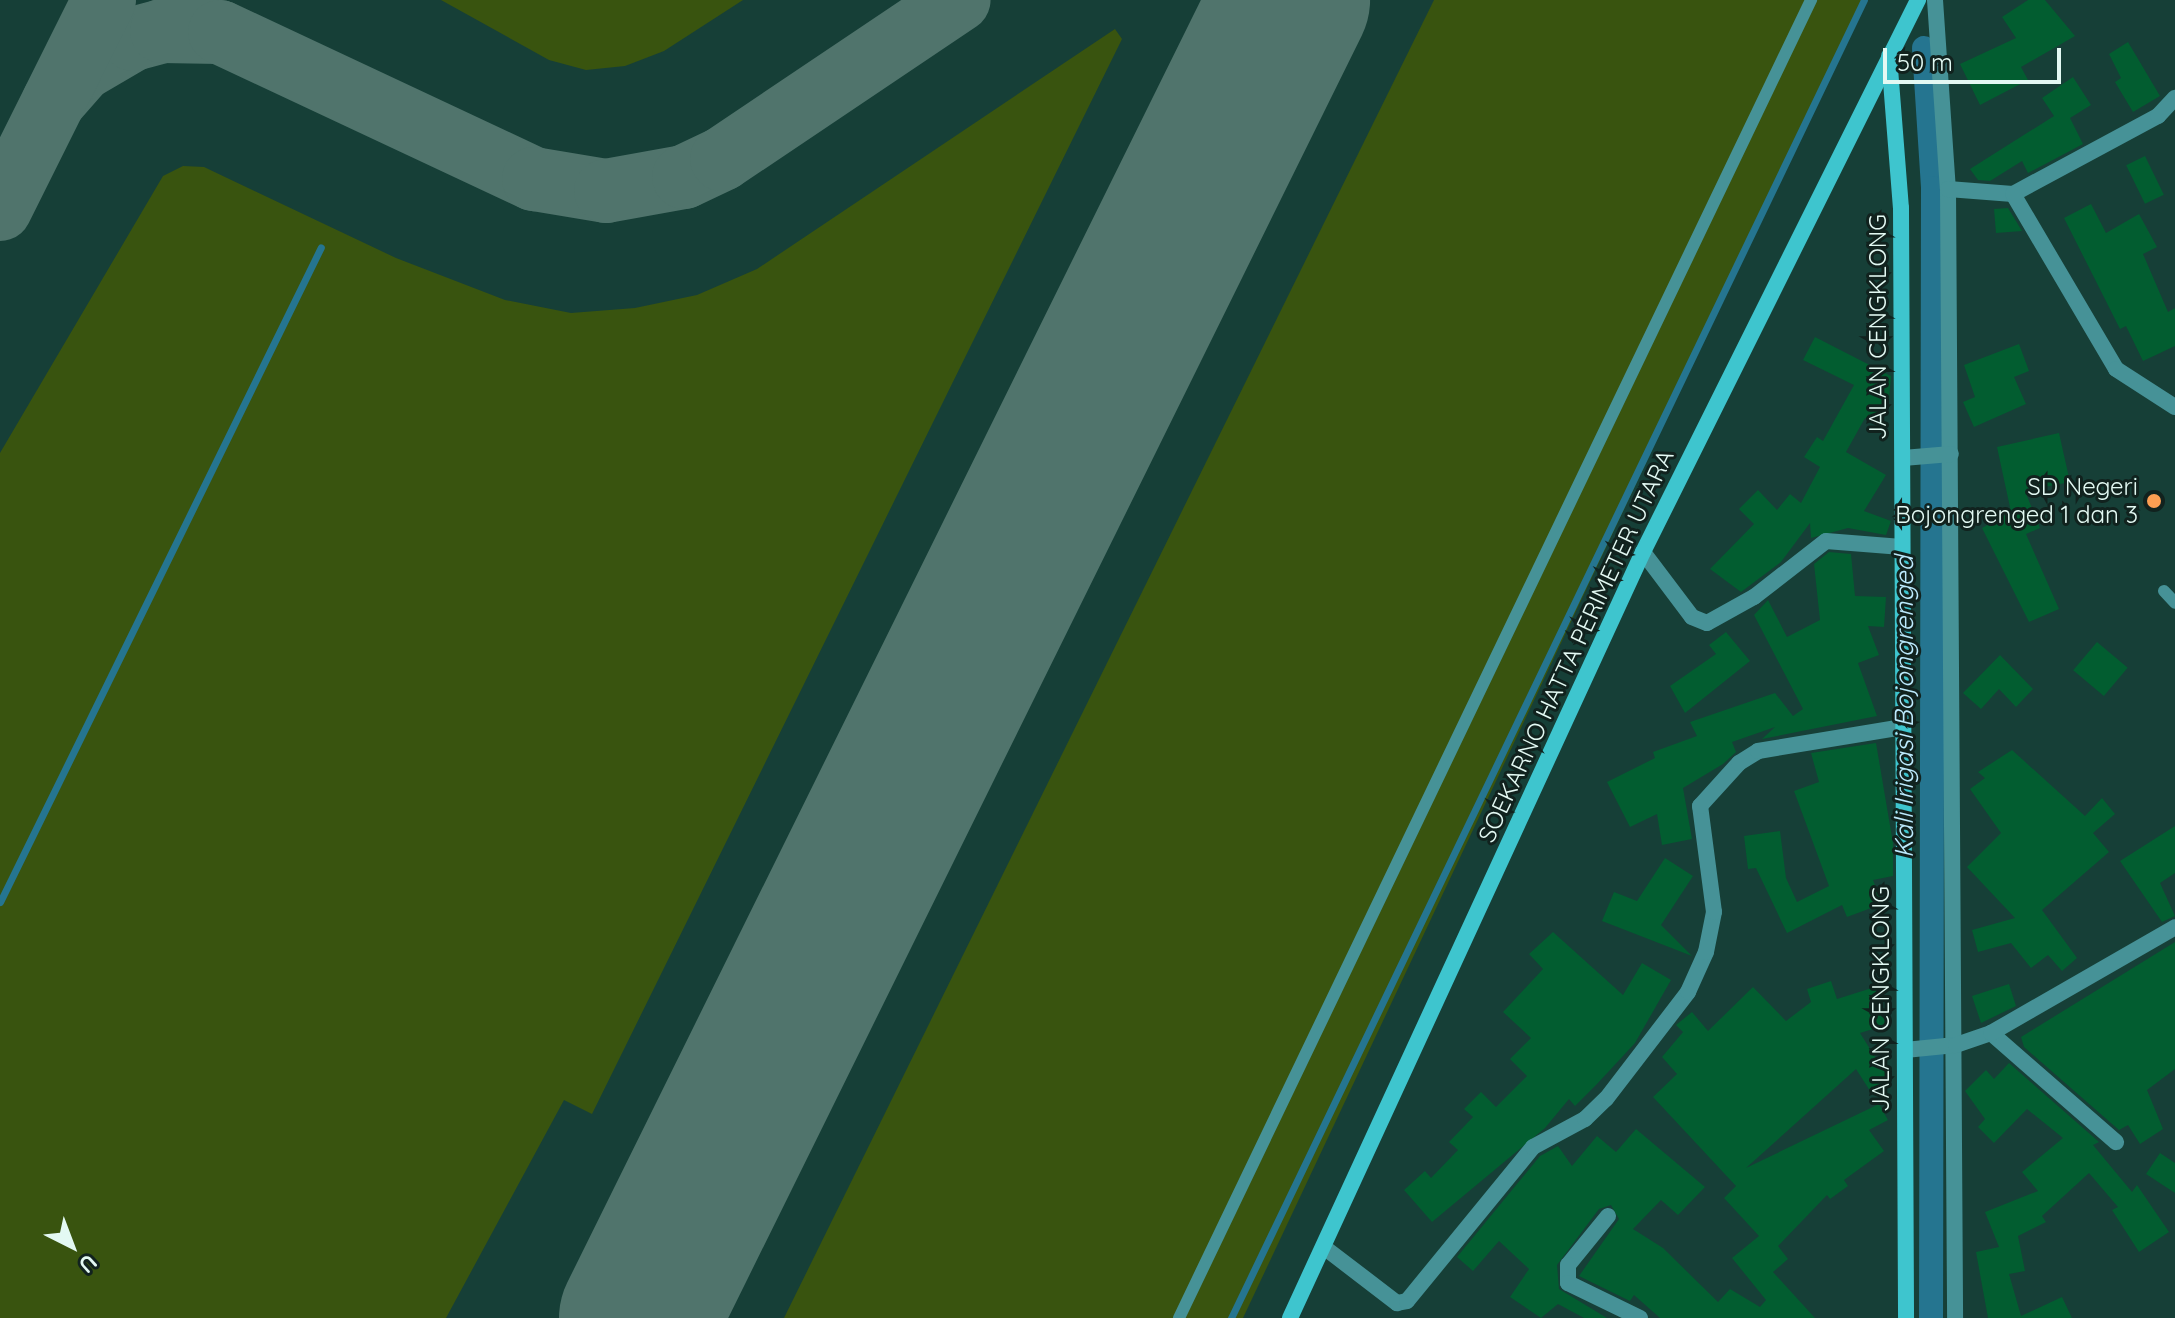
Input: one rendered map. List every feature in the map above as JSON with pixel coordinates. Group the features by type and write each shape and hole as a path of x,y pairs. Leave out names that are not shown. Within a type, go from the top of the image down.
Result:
{"main road":[{"name":"SOEKARNO HATTA PERIMETER UTARA","path":"1290,1318 1325,1248 1643,552 1918,0"},
{"name":"JALAN CENGKLONG","path":"1889,55 1901,208 1908,458 1902,547 1910,1050 1906,1318"}],"street":[{"path":"1935,0 1948,189 1945,455 1955,1318"},
{"path":"1948,189 2013,194 2158,116 2175,98"},
{"path":"2013,194 2116,369 2175,407"},
{"path":"1908,458 1945,455"},
{"path":"1643,552 1692,617 1707,623 1754,597 1826,541 1902,547"},
{"path":"1325,1248 1397,1303 1407,1301 1533,1147 1585,1119 1606,1099 1688,992 1706,952 1714,912 1700,806 1739,763 1758,751 1903,727"},
{"path":"1910,1050 1951,1046 1991,1033 2175,927"},
{"path":"1991,1033 2116,1142"},
{"path":"1608,1216 1568,1265 1568,1283 1640,1318"}],"lane":[{"path":"1179,1318 1811,0"},
{"path":"2164,591 2175,603"}],"green space":[{"path":"441,0 743,0 664,51 625,66 586,70 549,60"},
{"path":"1434,0 1864,0 1243,1318 784,1318"},
{"path":"1115,29 1122,39 592,1114 564,1100 446,1318 0,1318 0,453 163,176 183,166 204,167 396,258 505,300 571,313 635,308 697,295 757,269"}],"building":[{"path":"2028,0 2045,0 2075,36 2021,67 2028,80 1980,105 1960,64 2016,38 2002,17"},
{"path":"2128,42 2160,96 2133,112 2115,82 2121,78 2109,54"},
{"path":"2073,77 2091,105 2070,118 2083,144 2028,173 2022,161 1990,181 1978,180 1970,169 2054,116 2042,98"},
{"path":"2145,156 2164,195 2145,204 2126,165"},
{"path":"2091,204 2106,233 2139,214 2157,247 2143,254 2168,312 2175,308 2175,346 2143,361 2126,326 2120,329 2064,218"},
{"path":"2008,208 2022,231 1996,233 1994,209"},
{"path":"1815,337 1891,376 1889,399 1876,424 1865,418 1846,452 1886,475 1864,511 1891,521 1886,535 1848,528 1811,538 1810,523 1781,562 1741,592 1710,569 1754,524 1739,509 1758,490 1777,510 1790,494 1801,503 1820,467 1804,457 1817,437 1823,441 1854,385 1803,360"},
{"path":"2019,344 2029,371 2014,377 2026,404 1974,427 1963,402 1975,397 1964,365"},
{"path":"2059,433 2070,482 2025,491 2040,528 2026,534 2059,609 2029,622 1982,528 2011,512 1997,447"},
{"path":"1829,552 1851,554 1855,596 1886,597 1884,627 1868,626 1879,655 1858,663 1877,716 1762,739 1775,727 1732,742 1736,752 1723,764 1683,788 1692,839 1662,845 1657,814 1630,827 1607,782 1655,758 1653,752 1697,736 1690,722 1775,693 1793,716 1803,709 1754,615 1768,600 1787,637 1820,620 1814,564"},
{"path":"1726,632 1750,661 1685,713 1670,686 1716,654 1709,645"},
{"path":"2097,642 2128,668 2104,696 2073,670"},
{"path":"2000,655 2033,689 2016,707 1999,689 1981,709 1963,693"},
{"path":"1876,743 1893,843 1893,876 1873,880 1882,904 1847,917 1842,905 1787,933 1756,868 1748,869 1744,836 1780,831 1786,878 1797,902 1829,886 1794,791 1819,782 1811,753"},
{"path":"2012,750 2085,816 2102,798 2115,814 2093,833 2109,852 2042,910 2077,958 2062,971 2048,955 2031,968 2011,943 1978,952 1972,930 2015,918 1967,867 2001,833 1970,789 1985,778 1978,772"},
{"path":"2175,826 2175,873 2160,883 2175,916 2162,922 2120,861"},
{"path":"1665,858 1693,876 1661,925 1692,956 1602,921 1614,892 1637,901"},
{"path":"1553,932 1623,995 1642,963 1671,980 1635,1043 1597,1084 1575,1106 1569,1099 1545,1128 1432,1222 1404,1190 1425,1171 1431,1178 1458,1150 1449,1142 1473,1117 1464,1109 1481,1092 1496,1107 1527,1076 1510,1059 1531,1038 1503,1012 1543,969 1529,954"},
{"path":"2175,942 2175,1069 2147,1090 2163,1129 2140,1144 2128,1125 2119,1130 2024,1047 2021,1037"},
{"path":"1831,981 1837,999 1875,987 1886,1025 1860,1033 1891,1082 1872,1094 1856,1069 1746,1168 1879,1104 1888,1120 1869,1130 1884,1151 1844,1180 1848,1186 1830,1199 1827,1195 1778,1246 1788,1259 1773,1272 1815,1318 1660,1318 1634,1295 1630,1301 1579,1276 1619,1219 1611,1205 1599,1209 1557,1265 1559,1289 1607,1318 1584,1318 1558,1304 1541,1318 1510,1297 1529,1269 1499,1241 1473,1271 1457,1257 1540,1156 1558,1146 1572,1166 1597,1136 1616,1152 1636,1129 1705,1187 1678,1215 1661,1200 1633,1229 1663,1248 1718,1302 1730,1289 1760,1307 1766,1300 1732,1258 1759,1236 1724,1198 1736,1186 1653,1097 1677,1074 1662,1057 1683,1032 1676,1025 1692,1012 1708,1031 1753,987 1786,1021 1811,1002 1807,989"},
{"path":"2009,984 2016,1006 1981,1023 1972,996"},
{"path":"2009,1063 2099,1142 2093,1145 2132,1192 2137,1185 2169,1232 2139,1252 2112,1210 2118,1207 2089,1173 2042,1216 2046,1222 2018,1236 2025,1271 2009,1274 2021,1316 2062,1297 2072,1318 1988,1318 1976,1252 1999,1247 1985,1212 2038,1191 2022,1172 2063,1138 2027,1109 1994,1143 1978,1127 1985,1119 1965,1091 1986,1070 1994,1079"},
{"path":"2160,1153 2175,1163 2175,1193 2146,1174"}],"waterway":[{"path":"1231,1318 1864,0"},
{"name":"Kali Irigasi Bojongrenged","path":"1924,48 1933,188 1931,1318"},
{"path":"0,902 321,247"}],"taxiway":[{"path":"0,209 104,0"},
{"path":"54,101 82,69 133,39 162,31 220,32 534,179 606,191 684,177 722,159 959,0"}],"runway":[{"path":"639,1318 1290,0"}],"place":[{"name":"SD Negeri Bojongrenged 1 dan 3","path":"2154,501"}]}
